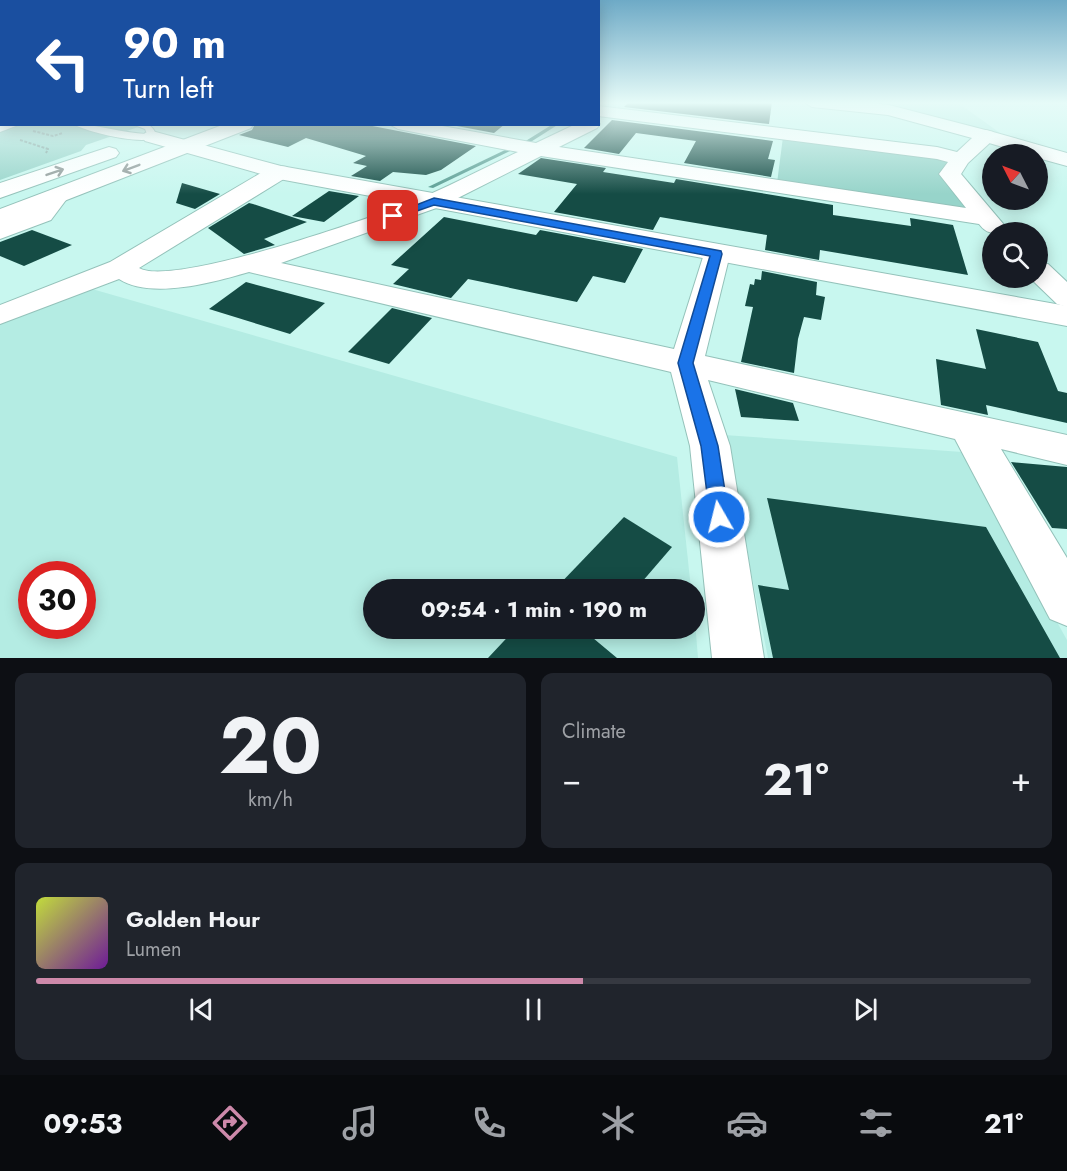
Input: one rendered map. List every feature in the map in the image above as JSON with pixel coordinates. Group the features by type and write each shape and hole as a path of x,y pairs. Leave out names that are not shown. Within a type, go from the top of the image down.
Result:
{"main road":[{"path":"0,191 140,133"},
{"path":"158,133 186,136 279,172 717,254 1067,316"},
{"path":"0,218 58,196 186,136 202,133"},
{"path":"986,136 1067,160"}],"street":[{"path":"446,133 982,223"},
{"path":"120,268 136,278 154,281 216,273 250,264 434,201 574,133"},
{"path":"777,133 937,153 961,159"},
{"path":"974,133 986,136"},
{"path":"986,136 961,159 950,174 990,222"},
{"path":"0,315 120,268 279,172"},
{"path":"0,231 42,215 58,196"},
{"path":"717,254 686,363 710,446 738,658"},
{"path":"250,264 1067,450"},
{"path":"1048,280 1067,298"},
{"path":"969,428 1067,603"}],"lane":[{"path":"104,133 125,136 138,133"}],"path":[{"path":"4,133 1,134 48,149 45,154"},
{"path":"41,133 53,136 62,133"}],"shaded area":[{"path":"981,133 1000,133 1011,141"},
{"path":"85,287 677,457 690,579 363,579 363,639 696,639 698,658 0,658 0,319"},
{"path":"724,435 962,452 1067,640 1067,658 768,658"}],"green space":[{"path":"0,133 122,133 86,145 81,151 0,180"},
{"path":"783,137 943,156 954,162 974,207 963,210 777,183"}],"building":[{"path":"245,133 407,133 476,146 441,170 426,175 393,172 380,181 351,176 367,166 353,163 366,156 306,138 288,147 239,135"},
{"path":"599,133 709,133 773,141 768,159 775,160 771,177 684,163 696,141 636,133 619,154 584,148"},
{"path":"541,158 606,168 603,172 674,183 676,179 833,205 833,215 911,226 910,218 953,225 968,275 820,250 819,260 765,250 767,235 660,217 653,230 554,212 577,184 518,174"},
{"path":"182,183 220,194 195,209 176,203"},
{"path":"329,191 359,196 324,222 292,216"},
{"path":"249,203 307,222 264,239 275,245 244,254 208,228"},
{"path":"444,217 536,235 540,230 643,249 625,283 593,276 577,302 468,279 451,298 393,284 409,269 391,265"},
{"path":"32,230 72,245 24,266 0,256 0,242"},
{"path":"762,271 817,282 816,295 825,297 821,320 804,317 798,339 794,373 741,362 753,307 745,306 750,284 754,285 755,279 761,280"},
{"path":"246,282 325,303 290,334 209,309"},
{"path":"392,308 432,318 389,364 348,352"},
{"path":"976,329 1038,342 1058,391 1067,393 1067,423 986,405 988,415 941,405 936,359 986,369"},
{"path":"735,389 793,403 799,421 741,417"},
{"path":"1011,462 1067,467 1067,529 1052,528"},
{"path":"767,498 986,527 1060,658 773,658 758,585 789,590"},
{"path":"624,517 672,547 644,579 565,579"},
{"path":"506,639 594,639 617,658 488,658"}],"waterway":[{"path":"527,142 542,133"},
{"path":"431,187 507,151"}],"route":[{"path":"393,216 434,201 717,254 686,363 710,446 719,517"}]}
